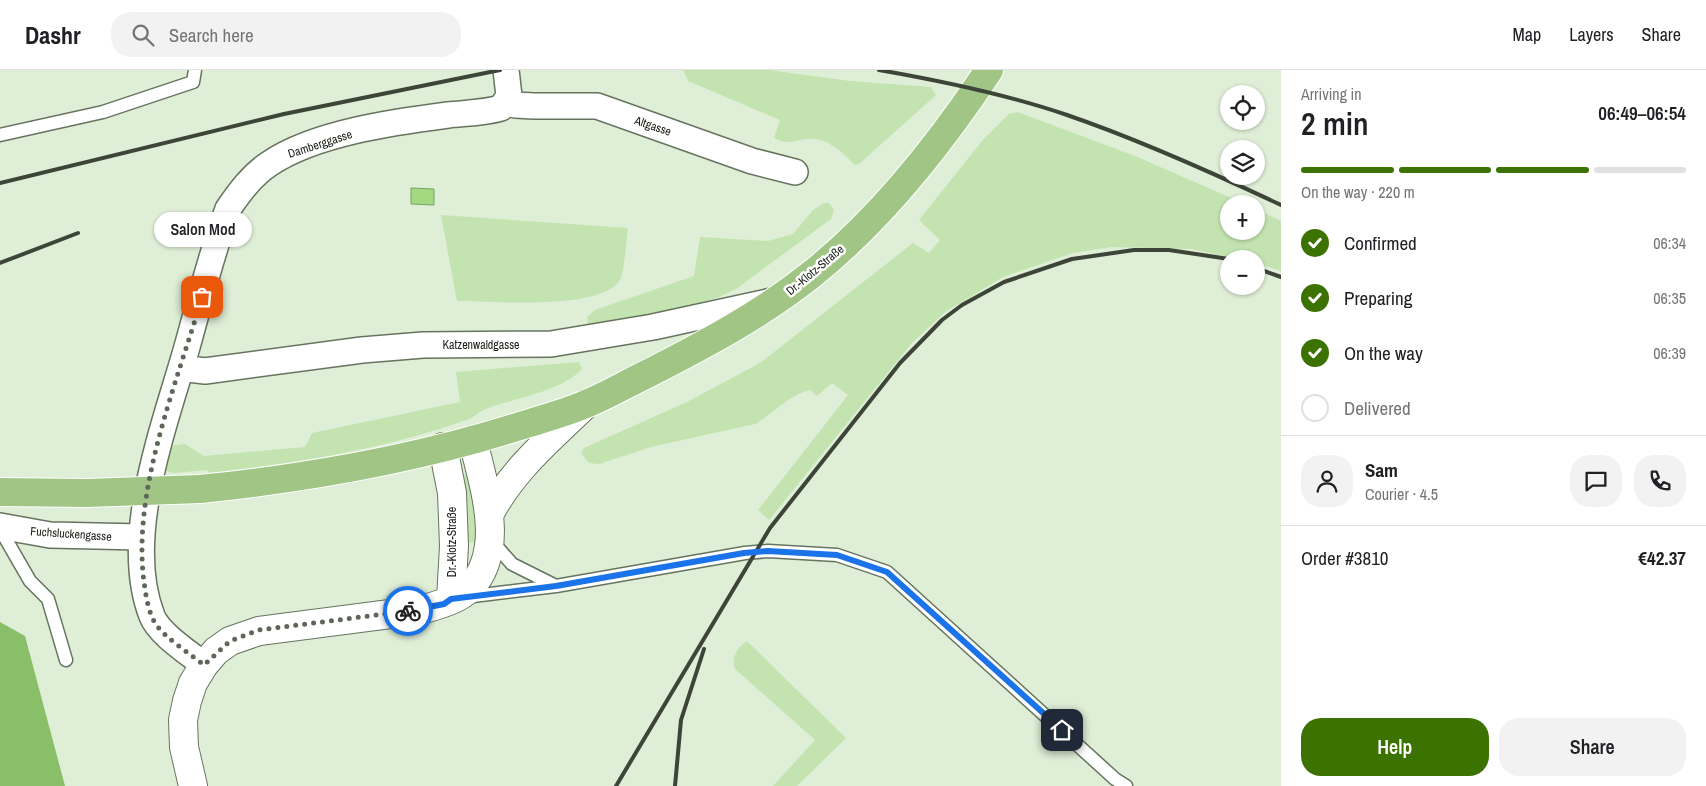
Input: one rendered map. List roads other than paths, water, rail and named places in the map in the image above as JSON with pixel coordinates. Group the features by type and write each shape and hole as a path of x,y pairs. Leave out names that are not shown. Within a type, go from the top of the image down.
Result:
{"main road":[{"name":"Dr.-Klotz-Straße","path":"473,440 586,404 730,331 779,299 843,247 882,208 920,163 989,70"},
{"path":"0,492 87,493 200,489 294,478 473,440"}],"street":[{"path":"506,70 509,96 507,102"},
{"name":"Altgasse","path":"507,102 515,105 534,106 596,106 752,161 795,172"},
{"name":"Damberggasse","path":"204,665 160,628 152,617 143,572 142,537 150,471 228,209 239,193 268,164 287,154 350,133 407,121 492,110 501,108 507,102"},
{"name":"Katzenwaldgasse","path":"181,368 205,371 362,350 423,345 551,344 653,326 779,299"},
{"name":"Dr.-Klotz-Straße","path":"451,599 469,589 482,570 490,527 501,493 522,465 586,404"},
{"name":"Dr.-Klotz-Straße","path":"473,440 490,527"},
{"name":"Dr.-Klotz-Straße","path":"444,447 452,494 454,546 451,599"},
{"name":"Fuchsluckengasse","path":"0,528 50,535 142,537"},
{"path":"193,786 184,747 183,720 187,701 204,665 230,641 259,630 421,610 444,604 451,599"}],"lane":[{"path":"0,135 26,131 112,109 193,82 195,70"},
{"path":"490,527 512,564 532,576 556,586"},
{"path":"0,528 30,581 48,599 66,660"},
{"path":"744,553 754,541"},
{"path":"451,599 556,586 744,553 768,551 837,555 887,572 1115,779 1126,786"}],"railway":[{"path":"0,183 284,114 500,70"},
{"path":"879,70 974,89 1067,115 1175,157 1281,205"},
{"path":"0,263 78,233"},
{"path":"616,786 770,528 900,363 942,320 962,305 1004,282 1072,259 1134,250 1169,250 1220,258"},
{"path":"1265,271 1281,277"},
{"path":"675,786 681,720 704,649"}],"place":[{"name":"Salon Mod","path":"202,297"}]}
